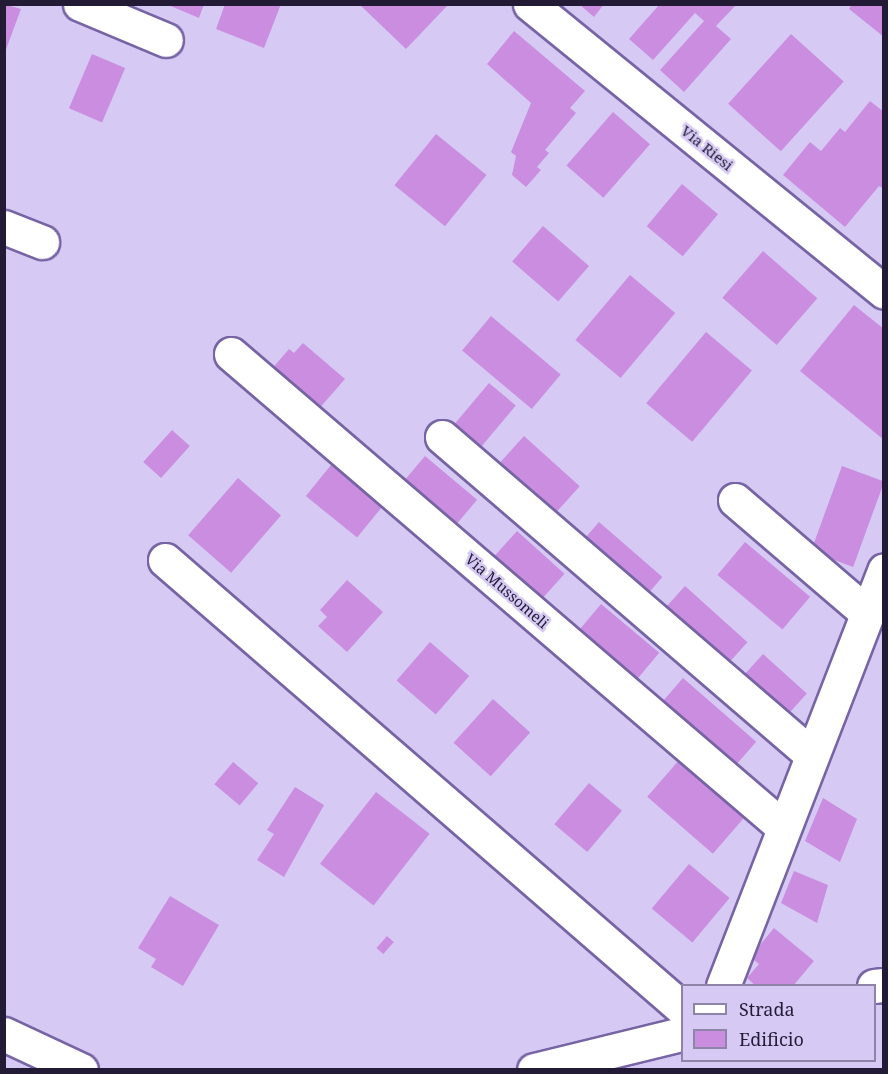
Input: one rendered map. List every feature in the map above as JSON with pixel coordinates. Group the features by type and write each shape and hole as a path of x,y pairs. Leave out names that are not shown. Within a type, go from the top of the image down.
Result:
{"street":[{"path":"80,4 166,40"},
{"name":"Via Riesi","path":"530,4 884,292"},
{"path":"4,227 42,242"},
{"name":"Via Mussomeli","path":"231,354 784,828"},
{"path":"442,437 812,754"},
{"path":"735,500 867,613"},
{"path":"165,560 681,1007"},
{"path":"724,984 884,570"},
{"path":"4,1034 81,1070"},
{"path":"534,1070 681,1035"}],"building":[{"path":"4,4 21,9 5,52 4,52"},
{"path":"166,4 204,4 199,18"},
{"path":"225,4 281,4 264,48 216,29"},
{"path":"359,4 445,4 447,6 406,49"},
{"path":"579,4 604,4 594,17"},
{"path":"852,4 884,4 884,37 849,9"},
{"path":"659,5 736,5 716,26 731,39 684,92 660,70 704,21 695,13 653,60 629,39"},
{"path":"514,31 585,91 570,108 576,113 545,150 549,153 537,167 541,170 526,187 512,175 516,156 511,152 531,103 487,64"},
{"path":"791,34 844,82 781,151 728,104"},
{"path":"92,54 125,68 102,122 69,108"},
{"path":"870,101 884,112 884,189 879,186 845,227 783,175 810,142 821,151 840,128 845,132"},
{"path":"613,112 650,144 603,198 566,166"},
{"path":"436,134 487,175 445,226 394,185"},
{"path":"682,184 718,214 683,256 647,226"},
{"path":"543,226 589,266 558,301 512,261"},
{"path":"763,251 817,298 777,345 722,298"},
{"path":"630,275 675,313 621,378 575,340"},
{"path":"854,305 884,329 884,440 800,371"},
{"path":"491,316 561,374 532,409 462,350"},
{"path":"706,332 752,371 692,442 646,403"},
{"path":"303,343 345,379 317,411 270,371 289,349 294,353"},
{"path":"489,383 516,405 474,455 447,433"},
{"path":"172,430 190,446 161,478 143,462"},
{"path":"524,436 580,486 548,522 492,472"},
{"path":"425,456 477,500 455,527 403,483"},
{"path":"331,465 382,507 357,538 306,496"},
{"path":"842,466 884,481 853,567 811,552"},
{"path":"238,478 281,515 231,573 188,535"},
{"path":"599,522 662,577 641,602 577,547"},
{"path":"517,531 565,574 536,606 488,563"},
{"path":"745,542 810,597 782,630 717,575"},
{"path":"347,580 383,612 347,652 318,626 327,617 320,610"},
{"path":"685,586 747,642 725,667 663,611"},
{"path":"601,604 659,653 634,683 575,635"},
{"path":"430,642 469,676 436,715 397,680"},
{"path":"763,654 807,693 781,722 738,682"},
{"path":"683,678 756,742 729,773 655,710"},
{"path":"493,699 530,732 491,776 454,743"},
{"path":"680,759 746,816 713,854 647,797"},
{"path":"233,762 258,783 240,805 214,784"},
{"path":"589,783 622,811 587,852 554,824"},
{"path":"295,787 324,805 284,877 257,860 274,834 267,830"},
{"path":"376,792 430,834 374,906 320,864"},
{"path":"823,798 857,819 840,862 805,841"},
{"path":"689,864 730,898 692,942 652,908"},
{"path":"794,871 828,885 817,923 781,903"},
{"path":"170,896 219,925 183,986 151,967 156,959 138,948"},
{"path":"774,928 814,961 795,984 754,984 747,978 759,964 750,957"},
{"path":"387,936 394,942 383,954 377,948"}]}
